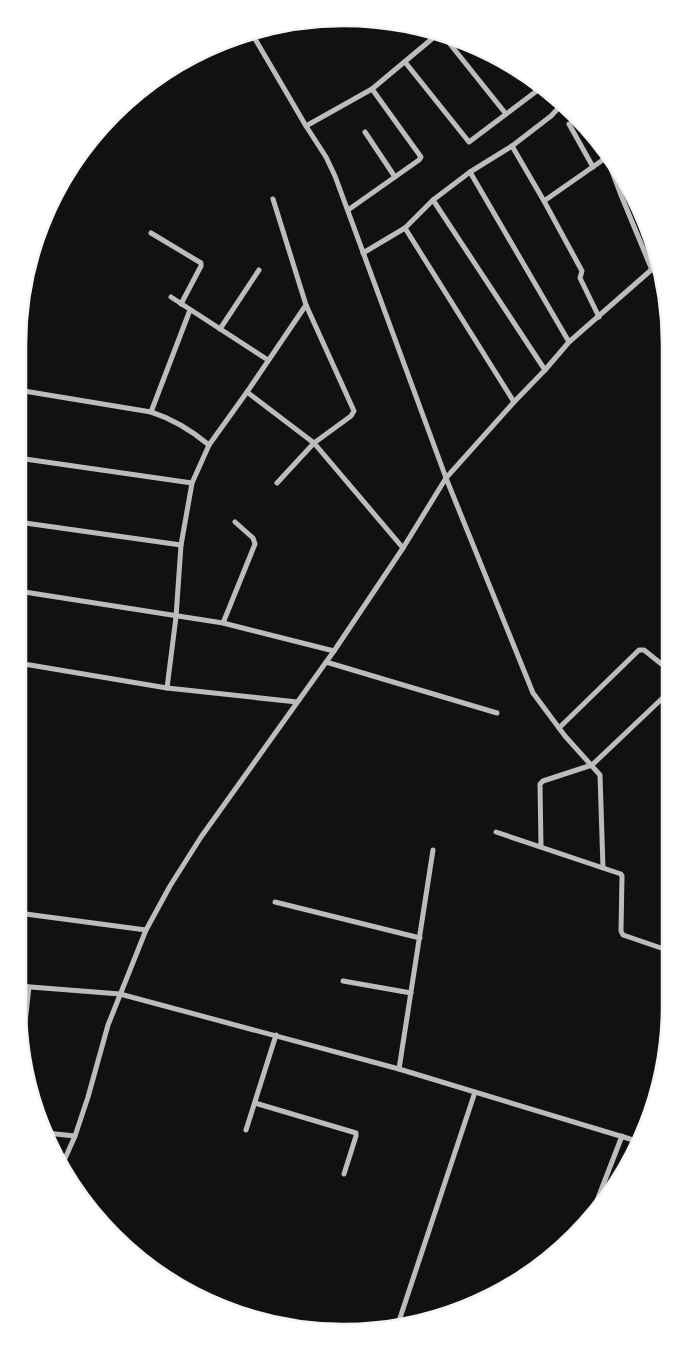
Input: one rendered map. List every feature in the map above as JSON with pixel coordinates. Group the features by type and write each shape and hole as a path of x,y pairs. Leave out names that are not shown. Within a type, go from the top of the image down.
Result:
{"street":[{"path":"255,39 326,157 335,176 446,478 534,692 559,728 600,775 603,868"},
{"path":"306,126 372,89 433,39"},
{"path":"450,44 506,114"},
{"path":"405,62 468,142 536,91"},
{"path":"348,210 419,160 420,154 372,89"},
{"path":"363,253 405,228 433,200 470,172 512,146 558,109"},
{"path":"569,124 593,166"},
{"path":"364,132 395,177"},
{"path":"512,146 582,271 580,278 599,317"},
{"path":"544,201 603,160"},
{"path":"470,172 569,342"},
{"path":"65,1157 75,1136 88,1097 108,1025 146,930 170,886 201,837 334,651 403,548 446,478 569,342 652,270 615,178"},
{"path":"274,199 306,304 354,411 351,416 314,443 277,483"},
{"path":"433,200 545,370"},
{"path":"405,228 514,402"},
{"path":"151,233 201,263 181,304"},
{"path":"220,329 259,270"},
{"path":"171,297 268,360"},
{"path":"167,688 176,617 181,545 192,483 209,445 306,304"},
{"path":"151,412 190,310"},
{"path":"26,391 151,412 182,425 209,445"},
{"path":"247,392 314,443 403,548"},
{"path":"26,459 192,483"},
{"path":"223,623 255,544 253,538 235,522"},
{"path":"26,523 181,545"},
{"path":"26,592 223,623 334,651"},
{"path":"559,728 640,650 644,650 662,664"},
{"path":"326,662 497,713"},
{"path":"26,664 167,688 297,702"},
{"path":"541,847 540,784 543,781 592,765 662,699"},
{"path":"496,832 621,874 621,931 623,935 662,948"},
{"path":"400,1069 433,850"},
{"path":"275,902 420,938"},
{"path":"26,914 146,930"},
{"path":"343,981 411,993"},
{"path":"26,987 120,994 400,1069 633,1140"},
{"path":"26,1012 29,987"},
{"path":"246,1130 276,1035"},
{"path":"400,1319 475,1092"},
{"path":"255,1103 356,1133 344,1174"},
{"path":"53,1134 75,1136"},
{"path":"599,1194 622,1136"}]}
